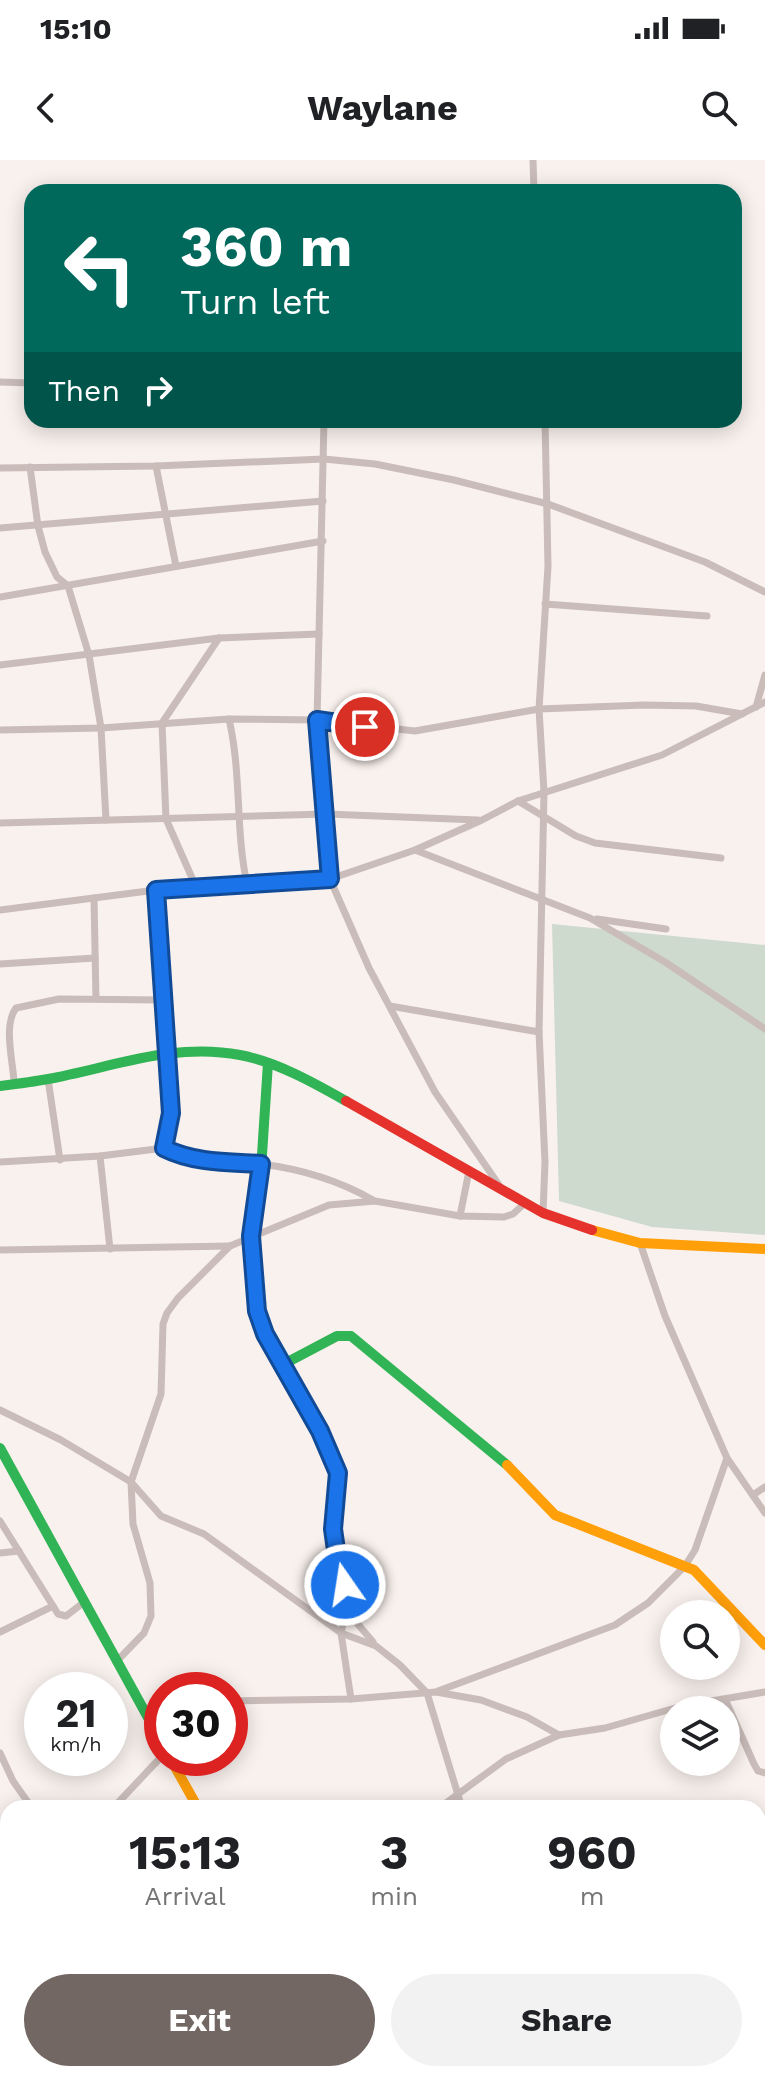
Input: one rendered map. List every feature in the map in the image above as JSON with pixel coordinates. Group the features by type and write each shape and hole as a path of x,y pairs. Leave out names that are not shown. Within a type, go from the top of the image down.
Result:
{"street":[{"path":"533,160 534,184"},
{"path":"0,382 24,383"},
{"path":"324,428 317,720 330,879 369,968 435,1092 502,1190"},
{"path":"543,1213 545,1162 539,1032 544,792 539,709 548,504 545,428"},
{"path":"0,468 324,459 375,464 548,504 705,562 765,592"},
{"path":"156,466 176,566"},
{"path":"30,467 38,526 51,569 68,586 89,655 101,728 106,820"},
{"path":"0,528 323,501"},
{"path":"0,597 323,541"},
{"path":"545,604 707,616"},
{"path":"0,665 219,638 319,634"},
{"path":"196,887 166,819 162,723 219,638"},
{"path":"756,707 765,675"},
{"path":"0,910 156,890 330,879 415,850 518,801 662,755 765,702"},
{"path":"0,730 101,728 229,719 317,720 415,731 539,709 644,705 696,706 742,714"},
{"path":"229,719 237,753 239,817 247,884"},
{"path":"518,801 576,836 595,843 721,858"},
{"path":"0,823 326,814 482,820"},
{"path":"415,850 590,918 666,929"},
{"path":"156,890 171,1113 164,1148"},
{"path":"94,898 96,999"},
{"path":"590,918 665,962 765,1029"},
{"path":"0,964 95,958"},
{"path":"14,1082 10,1030 12,1013 16,1008 59,999 163,1000"},
{"path":"390,1006 539,1032"},
{"path":"0,1086 48,1079 166,1052 227,1053 268,1063 328,1091 543,1213 571,1224 640,1243 762,1250"},
{"path":"268,1063 261,1164 251,1236 257,1311 265,1334 320,1431 338,1473 333,1529 338,1564 345,1585 346,1610 341,1633 351,1699"},
{"path":"48,1079 60,1160"},
{"path":"0,1162 60,1160 164,1148 196,1160 261,1164 329,1178 375,1201"},
{"path":"100,1156 110,1249"},
{"path":"460,1216 469,1171"},
{"path":"116,1662 144,1633 151,1616 150,1583 133,1524 131,1482 161,1394 163,1324 167,1313 230,1246 329,1205 375,1201 460,1216 504,1217 513,1214 525,1203"},
{"path":"640,1243 665,1316 727,1458 765,1513"},
{"path":"0,1250 230,1246"},
{"path":"282,1365 337,1336 351,1336 471,1433 555,1515 685,1566 705,1580 765,1645"},
{"path":"0,1410 89,1455 131,1482 161,1516 204,1534 341,1633 376,1646"},
{"path":"0,1448 116,1662 144,1703"},
{"path":"248,1701 351,1699 436,1692 615,1625 648,1603 685,1566 706,1526 727,1458"},
{"path":"753,1495 765,1487"},
{"path":"0,1521 62,1616 83,1603"},
{"path":"0,1553 19,1551"},
{"path":"0,1632 53,1606"},
{"path":"346,1610 376,1646 427,1693 460,1800"},
{"path":"436,1692 481,1700 527,1717 559,1735"},
{"path":"740,1696 765,1692"},
{"path":"451,1800 506,1759 559,1735 605,1728 660,1712"},
{"path":"740,1733 758,1771 765,1773"},
{"path":"0,1753 26,1800"},
{"path":"121,1800 144,1775"},
{"path":"180,1776 194,1800"}],"shaded area":[{"path":"552,924 765,945 765,1235 652,1227 559,1201"}],"traffic: fast":[{"path":"0,1086 167,1054 215,1052 268,1063 346,1101"},
{"path":"268,1063 261,1170 251,1236 257,1311 265,1334 282,1365 337,1336 351,1336 507,1465"},
{"path":"0,1448 144,1710"}],"traffic: slow":[{"path":"592,1230 640,1243 765,1249"},
{"path":"507,1465 555,1515 694,1570 765,1645"},
{"path":"180,1776 194,1800"}],"traffic: jam":[{"path":"346,1101 543,1213 592,1230"}],"route":[{"path":"345,1585 338,1564 333,1529 338,1473 320,1431 265,1334 257,1311 251,1236 261,1164 196,1160 164,1148 171,1113 156,890 330,879 317,720 365,727"}]}
